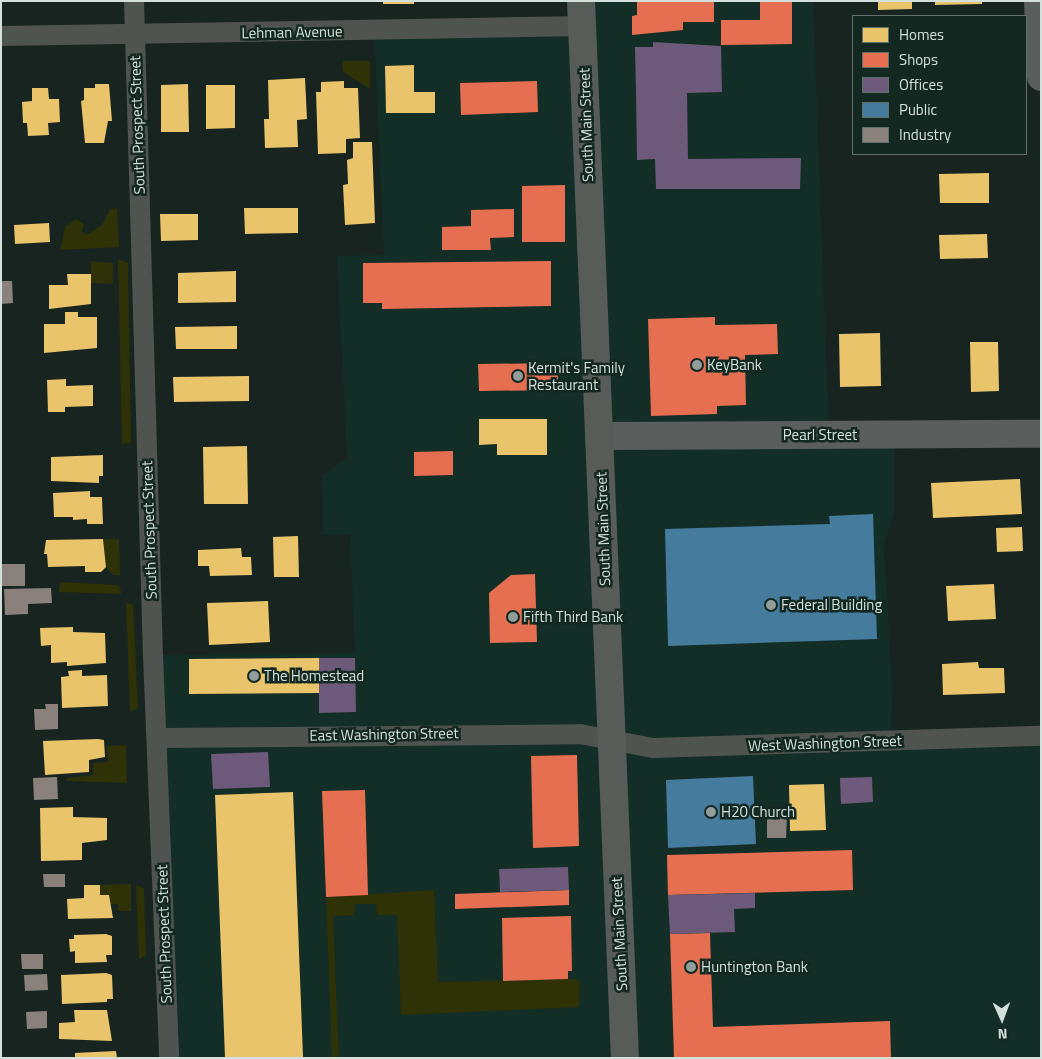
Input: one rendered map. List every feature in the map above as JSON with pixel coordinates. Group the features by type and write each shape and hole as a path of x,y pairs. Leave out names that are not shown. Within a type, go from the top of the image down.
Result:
{"main road":[{"name":"South Main Street","path":"582,14 610,740 625,1058"}],"street":[{"name":"South Prospect Street","path":"134,1 156,738 169,1058"},
{"path":"1038,1 1041,77"},
{"name":"Lehman Avenue","path":"1,36 134,34 582,14"},
{"name":"Pearl Street","path":"599,436 1041,434"},
{"name":"East Washington Street","path":"156,738 489,733 580,734 610,740"},
{"name":"West Washington Street","path":"610,740 653,748 1041,736"}],"shaded area":[{"path":"581,1 813,1 829,434 895,434 894,514 884,544 892,686 891,740 1041,736 1041,1058 169,1058 153,655 355,653 350,534 323,535 322,476 347,458 337,256 384,255 374,30 582,26"},
{"path":"342,61 370,61 370,89 343,72"},
{"path":"117,208 119,247 60,250 65,227 76,219 84,224 82,231 86,235 102,225 110,209"},
{"path":"118,259 128,263 131,443 122,444"},
{"path":"91,261 113,263 113,284 91,283"},
{"path":"103,539 119,539 120,575 114,575 106,567"},
{"path":"60,582 116,585 120,587 121,594 59,592"},
{"path":"126,603 133,604 138,708 130,712"},
{"path":"126,745 127,783 67,781 67,778 93,775 93,763 108,762 107,746"},
{"path":"131,884 131,911 118,911 118,904 109,904 100,895 100,885"},
{"path":"136,885 144,888 146,956 139,959"},
{"path":"434,890 438,982 574,979 580,981 579,1007 401,1015 397,915 377,915 376,904 355,904 354,915 333,916 339,1058 332,1058 326,897"}],"building: Homes":[{"path":"383,1 414,1 414,4 383,4"},
{"path":"878,1 912,1 912,9 878,10"},
{"path":"935,1 982,1 982,4 935,5"},
{"path":"414,65 414,92 435,92 435,113 386,113 385,66"},
{"path":"305,78 307,119 297,120 298,147 265,148 264,119 269,119 268,80"},
{"path":"344,81 344,88 358,88 360,138 346,139 346,153 318,154 316,92 321,92 321,82"},
{"path":"95,84 109,84 112,121 108,121 104,143 85,143 81,101 84,100 84,88 95,88"},
{"path":"188,84 189,132 161,132 161,85"},
{"path":"206,85 235,85 235,128 206,129"},
{"path":"32,88 48,88 49,99 59,99 60,122 48,123 49,135 28,136 27,123 23,123 22,102 32,101"},
{"path":"353,142 372,142 375,223 345,225 343,185 348,184 347,160 353,158"},
{"path":"989,173 989,203 940,203 939,174"},
{"path":"244,208 298,208 298,233 245,234"},
{"path":"160,214 198,214 198,240 161,241"},
{"path":"49,223 50,242 15,244 14,225"},
{"path":"987,234 988,258 940,259 939,235"},
{"path":"236,271 236,302 178,303 178,273"},
{"path":"67,274 91,274 91,304 49,309 49,285 68,285"},
{"path":"65,312 78,312 78,317 97,317 97,348 44,353 44,324 65,324"},
{"path":"237,326 237,349 176,349 175,327"},
{"path":"880,333 881,386 840,387 839,334"},
{"path":"970,342 998,342 999,391 971,392"},
{"path":"249,376 249,401 174,402 173,377"},
{"path":"66,379 66,386 93,385 93,406 65,407 65,412 48,412 47,380"},
{"path":"479,419 547,419 547,455 497,455 497,444 479,445"},
{"path":"247,446 248,504 204,504 203,447"},
{"path":"103,455 103,476 99,476 99,483 51,481 51,457"},
{"path":"1020,479 1022,514 933,518 931,483"},
{"path":"90,491 90,497 102,497 103,524 87,524 87,519 73,520 73,517 54,517 53,493"},
{"path":"1022,527 1023,551 997,552 996,528"},
{"path":"298,536 299,577 274,577 273,537"},
{"path":"103,539 106,567 101,572 85,572 85,566 48,567 47,554 44,554 46,540"},
{"path":"241,548 242,557 251,557 252,575 210,576 209,566 198,566 198,550"},
{"path":"994,584 996,619 948,621 946,586"},
{"path":"268,601 270,642 209,645 207,603"},
{"path":"73,627 73,632 105,633 106,663 67,666 67,662 51,663 51,645 41,646 40,628"},
{"name":"The Homestead","path":"319,658 319,693 189,694 189,659"},
{"path":"978,662 979,668 1004,668 1005,693 943,695 942,664"},
{"path":"82,670 82,676 107,675 108,706 62,708 61,677 69,676 68,671"},
{"path":"104,740 105,757 89,760 89,772 45,775 43,741"},
{"path":"824,784 826,830 790,831 789,785"},
{"path":"293,792 303,1057 225,1058 215,795"},
{"path":"73,807 73,817 107,818 107,840 82,843 82,860 41,861 40,808"},
{"path":"84,885 100,885 100,895 109,895 113,918 68,919 67,899 84,898"},
{"path":"106,934 112,936 112,955 106,955 107,962 75,963 75,951 70,952 69,939 74,939 74,935"},
{"path":"106,973 112,975 113,999 107,999 107,1002 62,1004 61,975"},
{"path":"74,1010 107,1010 112,1041 59,1039 59,1023 75,1022"},
{"path":"116,1051 117,1058 75,1058 75,1053"}],"building: Shops":[{"path":"637,1 714,1 714,22 683,22 683,30 632,35 632,16 637,15"},
{"path":"760,1 792,1 792,44 721,45 721,20 760,20"},
{"path":"537,81 538,112 461,115 460,83"},
{"path":"565,185 565,242 522,242 522,186"},
{"path":"514,209 514,237 490,238 491,250 442,250 442,227 471,226 471,210"},
{"path":"551,261 551,306 382,309 382,303 363,303 363,263"},
{"name":"KeyBank","path":"715,317 715,325 777,324 778,354 745,355 746,405 717,406 717,414 651,416 648,319"},
{"name":"Kermit's Family Restaurant","path":"558,363 558,390 479,391 478,364"},
{"path":"453,451 453,475 414,476 414,452"},
{"name":"Fifth Third Bank","path":"535,574 537,642 490,643 489,593 511,575"},
{"path":"577,755 579,846 533,848 531,756"},
{"path":"365,790 368,895 326,897 322,791"},
{"path":"852,850 853,890 668,895 667,855"},
{"path":"569,890 569,905 455,909 455,894"},
{"path":"571,916 572,971 568,971 568,979 503,981 502,918"},
{"name":"Huntington Bank","path":"710,933 713,1027 890,1021 891,1058 674,1058 670,934"}],"building: Offices":[{"path":"653,42 721,46 722,92 687,93 688,159 801,158 800,189 656,189 655,159 637,160 635,47 653,47"},
{"path":"319,658 355,658 356,712 319,713"},
{"path":"268,752 270,787 213,789 211,754"},
{"path":"872,777 873,802 841,804 840,778"},
{"path":"568,867 569,890 500,892 499,869"},
{"path":"755,893 755,908 734,909 735,932 670,934 668,895"}],"building: Public":[{"name":"Federal Building","path":"873,514 877,639 668,646 665,529 830,524 829,516"},
{"name":"H20 Church","path":"753,776 756,844 668,848 666,780"}],"building: Industry":[{"path":"1,281 12,281 13,303 1,304"},
{"path":"1,564 25,564 25,586 1,586"},
{"path":"51,588 52,603 28,604 28,614 5,615 4,589"},
{"path":"45,704 58,704 58,729 35,730 34,709 46,709"},
{"path":"57,777 58,799 34,800 33,778"},
{"path":"767,816 787,816 786,838 767,838"},
{"path":"43,874 65,874 65,887 44,887"},
{"path":"21,954 43,954 43,969 22,969"},
{"path":"47,974 48,990 25,991 24,975"},
{"path":"47,1011 47,1028 27,1029 26,1012"}],"place":[{"name":"KeyBank","path":"697,365"},
{"name":"Kermit's Family Restaurant","path":"518,376"},
{"name":"Federal Building","path":"771,605"},
{"name":"Fifth Third Bank","path":"513,617"},
{"name":"The Homestead","path":"254,676"},
{"name":"H20 Church","path":"711,812"},
{"name":"Huntington Bank","path":"691,967"}]}
